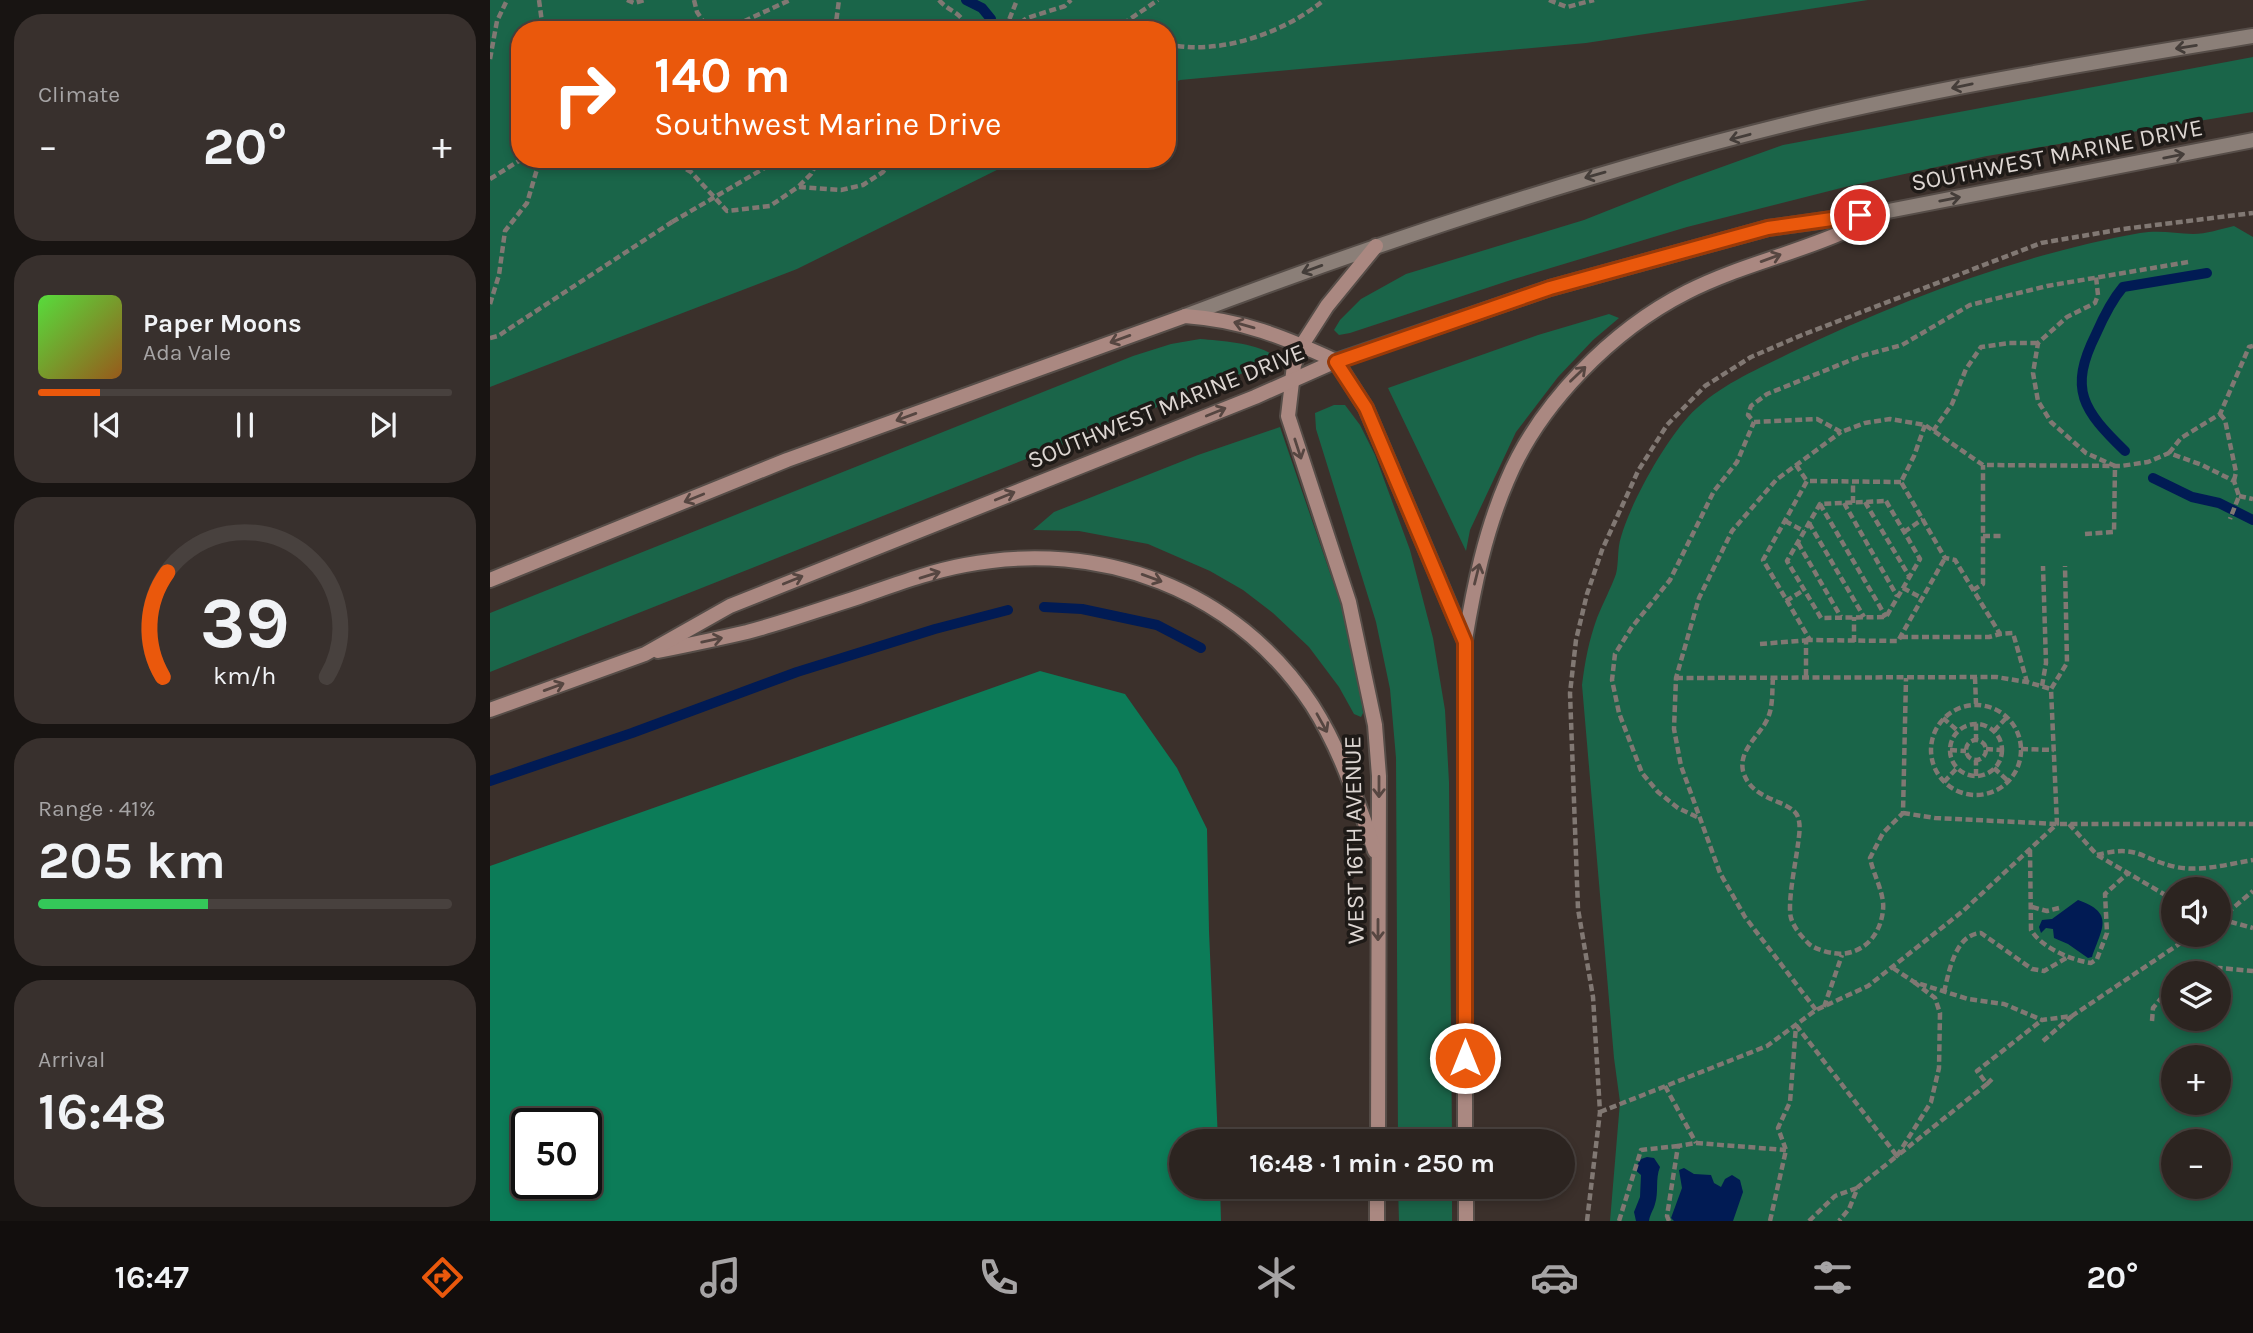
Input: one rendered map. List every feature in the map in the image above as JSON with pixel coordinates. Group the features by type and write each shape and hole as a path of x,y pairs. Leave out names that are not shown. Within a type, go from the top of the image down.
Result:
{"main road":[{"path":"1465,1129 1465,642 1473,591 1487,534 1507,479 1538,425 1570,382 1604,349 1642,319 1686,292 1738,270 1840,234 1883,212"},
{"name":"WEST 16TH AVENUE","path":"1376,246 1327,306 1302,345 1294,365 1288,416 1349,602 1375,725 1379,776 1378,1129"},
{"path":"490,580 787,460 1185,316 1243,324 1302,345 1336,362 1366,408 1465,642"},
{"name":"SOUTHWEST MARINE DRIVE","path":"490,710 645,654 730,606 1336,362"},
{"path":"645,654 748,632 961,565 1024,556 1087,561 1123,569 1152,578 1205,602 1241,629 1293,679 1312,706 1347,771 1379,862"},
{"path":"1377,1199 1377,1221"},
{"path":"1466,1199 1466,1221"}],"street":[{"path":"1185,316 1376,246 1598,174 1820,117 2002,78 2253,36"},
{"name":"SOUTHWEST MARINE DRIVE","path":"1336,362 1550,288 1768,228 1883,212 2253,140"}],"path":[{"path":"490,59 497,21 507,0"},
{"path":"539,0 542,21"},
{"path":"627,0 634,3 645,0"},
{"path":"694,0 703,21"},
{"path":"744,21 790,0"},
{"path":"836,21 839,0"},
{"path":"939,0 961,16 964,21"},
{"path":"1009,21 1017,0"},
{"path":"1023,21 1065,6 1071,0"},
{"path":"1130,21 1158,0"},
{"path":"1176,46 1207,47 1258,37 1282,28 1324,0"},
{"path":"1549,0 1567,7 1594,0"},
{"path":"490,178 511,166"},
{"path":"490,304 499,275 505,231 527,204 537,168"},
{"path":"684,168 691,172 727,211 770,206 798,187 814,168"},
{"path":"490,338 498,336 672,222 765,168"},
{"path":"798,187 841,190 863,185 886,168"},
{"path":"1587,1221 1600,1112 1593,997 1578,909 1570,693 1576,640 1587,594 1602,551 1637,471 1667,425 1705,386 1751,357 2041,243 2123,229 2253,213"},
{"path":"1754,422 1748,415 1751,405 1767,394 1861,356 1902,345 1970,305 2096,276 2188,262"},
{"path":"2096,276 2098,295 2095,303 2067,317 2038,343 2033,373 2039,401 2051,422 2086,453 2115,466"},
{"path":"1933,431 1952,404 1966,369 1981,347 2038,343"},
{"path":"1816,1010 1745,917 1720,873 1681,766 1674,729 1676,678 1699,598 1732,531 1776,480 1842,432 1865,423 1890,419 1925,425 1983,465 2115,466 2148,462 2169,453 2181,438 2220,414 2249,347 2253,346"},
{"path":"2220,414 2225,420 2236,472 2234,481 2239,496 2230,519"},
{"path":"1754,422 1817,419 1842,432"},
{"path":"1699,818 1678,808 1658,792 1642,773 1619,713 1612,680 1615,654 1632,627 1670,580 1714,491 1737,462 1754,422"},
{"path":"1901,482 1925,425"},
{"path":"2169,453 2234,481"},
{"path":"1796,465 1807,481"},
{"path":"1973,590 1983,584 1983,465"},
{"path":"2085,534 2114,532 2115,466"},
{"path":"1807,481 1901,482"},
{"path":"1806,676 1808,640 1762,560 1807,481"},
{"path":"1853,482 1853,503"},
{"path":"1901,482 1945,558 1955,560 2000,634"},
{"path":"2239,496 2253,499"},
{"path":"1820,504 1886,501 1920,559 1886,617"},
{"path":"1865,502 1910,577"},
{"path":"1844,503 1898,597"},
{"path":"1820,504 1787,561 1821,618 1886,617"},
{"path":"1820,504 1886,617"},
{"path":"1904,532 1923,519"},
{"path":"1785,521 1804,531"},
{"path":"1809,523 1864,617"},
{"path":"1983,536 2004,536"},
{"path":"1798,542 1841,618"},
{"path":"1760,644 1808,640 1898,641 1945,558"},
{"path":"2042,687 2046,663 2043,566"},
{"path":"2057,824 2051,689 2067,663 2065,566"},
{"path":"1903,588 1922,598"},
{"path":"1786,601 1804,590"},
{"path":"1854,617 1854,642"},
{"path":"1901,637 1989,637 2013,634 2027,682"},
{"path":"1975,677 1976,704"},
{"path":"1676,678 1996,677 2051,689"},
{"path":"1773,678 1770,714 1744,755 1743,770 1751,786 1767,798 1791,808 1798,816 1800,831 1791,917 1797,932 1812,947 1842,955 1852,954 1871,940 1884,908 1870,859 1883,833 1903,813 1906,678"},
{"path":"1976,704 1987,706 2007,718 2015,727 2021,749 2020,761 2008,782 1983,795 1969,795 1956,791 1944,782 1931,758 1931,743 1943,718 1964,706 1976,704"},
{"path":"1943,718 1958,731"},
{"path":"1994,731 2007,718"},
{"path":"1976,723 1976,741"},
{"path":"1976,723 1994,731 2002,750 1999,763 1989,773 1976,776 1957,768 1950,757 1953,736 1976,723"},
{"path":"1976,741 1984,744 1986,749 1983,757 1976,760 1970,758 1966,751 1970,743 1976,741"},
{"path":"1986,749 2002,750"},
{"path":"2021,749 2054,750"},
{"path":"1950,750 1966,751"},
{"path":"1976,760 1976,776"},
{"path":"1944,782 1957,768"},
{"path":"1994,768 2008,782"},
{"path":"1903,813 1935,818 2057,824 2253,824"},
{"path":"1600,1112 1767,1046 1816,1010 1868,986 1963,911 2057,824"},
{"path":"2068,824 2097,855 2161,892"},
{"path":"2029,849 2032,930 2035,936 2067,957 2091,963 2096,959 2107,933 2105,894 2128,873"},
{"path":"2097,855 2126,850 2175,867 2192,868 2253,860"},
{"path":"2231,910 2253,891"},
{"path":"2032,907 2047,911 2059,908"},
{"path":"2231,922 2253,928"},
{"path":"1944,992 1955,956 1964,942 1977,932 2032,968 2045,971 2067,957"},
{"path":"2043,1041 2072,1016 2175,947"},
{"path":"1824,1007 1842,955"},
{"path":"1894,968 1935,998 1940,1013 1939,1068 1931,1102 1897,1156"},
{"path":"2231,969 2253,971"},
{"path":"1914,982 1968,999 2004,1004 2042,1020 2072,1016"},
{"path":"2152,1021 2153,1008 2161,998"},
{"path":"1987,1084 1977,1071 2042,1020"},
{"path":"1796,1025 1897,1156"},
{"path":"1770,1221 1786,1150 1778,1128 1790,1102 1796,1025"},
{"path":"1809,1221 1835,1196 1858,1187 1993,1078"},
{"path":"1665,1086 1696,1143"},
{"path":"1619,1221 1641,1150 1696,1143 1786,1150"},
{"path":"1669,1221 1667,1216 1678,1146"},
{"path":"1839,1221 1849,1209 1858,1187"}],"green space":[{"path":"490,0 1868,0 1586,43 1176,82 1176,21 511,21 511,168 1001,168 797,269 490,387"},
{"path":"2253,57 2253,112 1987,156 1845,187 1687,227 1514,279 1350,333 1339,335 1334,330 1361,299 1406,274 1584,220 1783,145"},
{"path":"2234,226 2253,237 2253,1221 1610,1221 1620,1102 1582,685 1594,626 1616,574 1620,542 1626,523 1658,458 1688,417 1723,388 1790,353 1874,315 1961,281 2094,242 2147,232 2208,232"},
{"path":"1609,314 1619,318 1593,340 1558,377 1516,432 1470,530 1466,551 1388,388 1538,335"},
{"path":"1200,339 1252,346 1278,359 490,672 490,613 1133,356 1171,344"},
{"path":"1334,405 1345,405 1360,425 1375,455 1410,550 1433,638 1445,710 1449,782 1452,1129 1398,1129 1396,758 1390,689 1376,622 1316,429 1315,413"},
{"path":"1280,427 1341,605 1360,689 1363,713 1361,717 1354,714 1339,687 1309,647 1273,613 1243,590 1210,571 1148,544 1079,531 1033,530 1054,512 1198,455"},
{"path":"1040,671 1125,694 1177,768 1207,829 1217,1129 1169,1129 1169,1199 1220,1199 1221,1221 490,1221 490,866"},
{"path":"1398,1199 1452,1199 1452,1221 1399,1221"}],"water":[{"path":"2078,900 2097,910 2103,922 2092,957 2088,958 2054,938 2053,929 2046,928 2041,933 2039,927 2042,920 2052,919"},
{"path":"1654,1158 1660,1167 1656,1199 1649,1221 1636,1221 1634,1212 1640,1197 1641,1175 1634,1169 1641,1159"},
{"path":"1684,1168 1694,1174 1711,1175 1714,1183 1721,1187 1725,1179 1732,1175 1740,1180 1743,1192 1733,1221 1674,1221 1671,1218 1682,1188 1679,1170"}],"waterway":[{"path":"966,0 982,8 991,21"},
{"path":"2125,451 2099,423 2084,398 2082,385 2087,353 2111,303 2123,287 2207,273"},
{"path":"2153,478 2192,497 2219,503 2253,520"},
{"path":"1044,607 1082,609 1157,625 1201,648"},
{"path":"490,781 632,733 797,672 935,629 1008,610"}],"route":[{"path":"1465,1058 1465,642 1366,408 1336,362 1550,288 1768,228 1860,215"}]}
